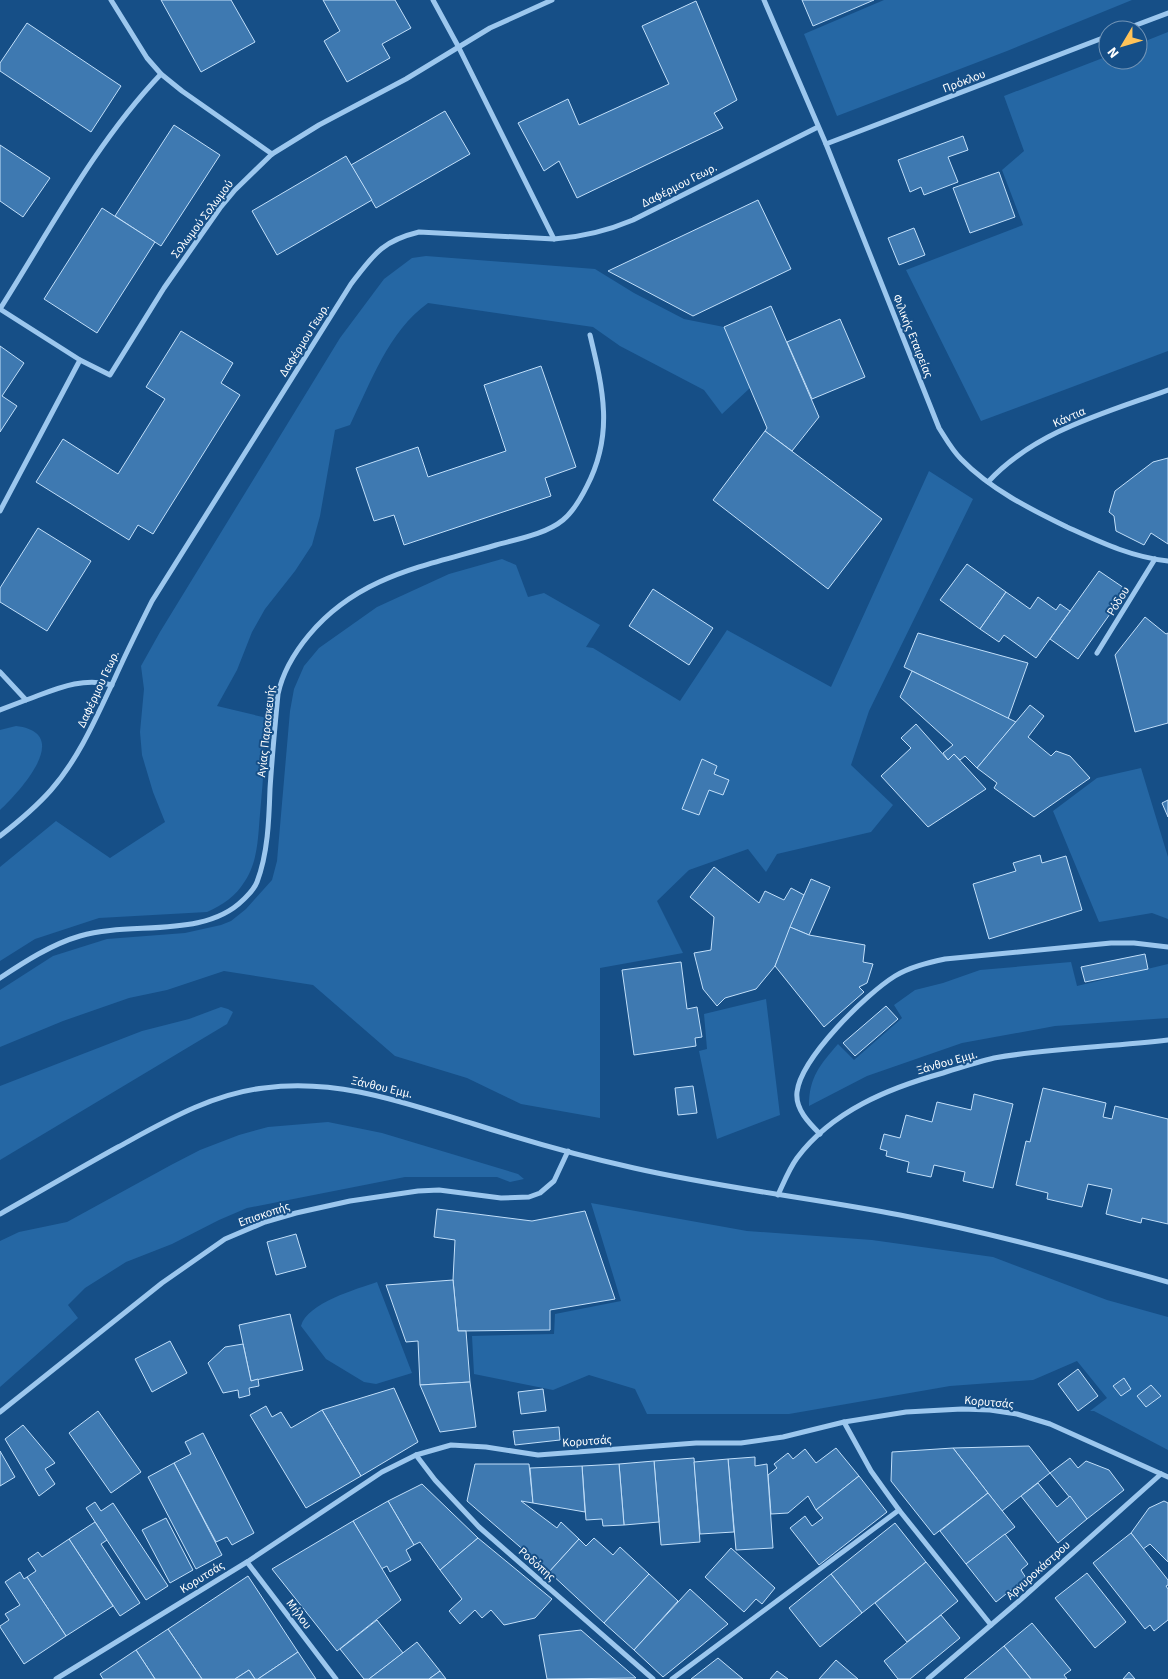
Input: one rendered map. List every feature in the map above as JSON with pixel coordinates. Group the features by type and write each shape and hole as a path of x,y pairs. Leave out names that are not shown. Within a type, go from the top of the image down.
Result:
{"street":[{"path":"111,0 147,58 161,74 182,91 272,154"},
{"path":"433,0 458,46 554,239"},
{"name":"Σολωμού Σολωμού","path":"80,360 110,375 164,288 203,232 235,190 272,154 319,125 406,79 458,46 498,24 552,0"},
{"name":"Φιλικής Εταιρείας","path":"764,0 826,144 939,428 953,451 962,461 988,482 1027,506 1097,542 1116,549 1168,561"},
{"path":"1148,21 1168,13"},
{"name":"Πρόκλου","path":"826,144 1098,40"},
{"path":"0,511 80,360 0,309 100,149 124,116 161,74"},
{"name":"Δαφέρμου Γεωρ.","path":"0,836 52,788 86,739 152,601 351,284 386,244 419,232 554,239 586,235 618,226 818,127"},
{"name":"Αγίας Παρασκευής","path":"0,978 40,954 78,936 112,929 204,922 222,916 253,891 262,865 268,828 278,694 281,680 292,657 322,621 349,598 366,587 402,572 531,535 559,523 570,513 580,501 594,471 604,434 602,391 590,335"},
{"name":"Κάντια","path":"988,482 1001,468 1032,446 1081,422 1168,390"},
{"name":"Ρόδου","path":"1097,653 1156,559"},
{"path":"0,672 26,700"},
{"path":"0,710 60,688 89,681 112,685"},
{"path":"820,1134 807,1121 797,1102 796,1092 802,1075 809,1062 828,1038 868,997 894,977 923,964 945,958 1111,944 1134,943 1168,947"},
{"name":"Ξάνθου Εμμ.","path":"778,1195 790,1168 820,1134 851,1110 879,1095 993,1058 1168,1040"},
{"name":"Ξάνθου Εμμ.","path":"0,1214 180,1114 236,1093 289,1085 308,1086 347,1089 375,1094 568,1151 634,1168 778,1195 898,1214 956,1226 1040,1246 1168,1282"},
{"name":"Επισκοπής","path":"0,1412 162,1283 226,1239 265,1222 296,1213 350,1201 418,1191 462,1192 501,1198 529,1197 540,1193 554,1181 568,1151"},
{"name":"Κορυτσάς","path":"56,1679 247,1562 382,1472 416,1455 451,1445 486,1446 538,1455 696,1443 741,1443 783,1437 844,1422 906,1412 962,1409 990,1410 1017,1414 1050,1424 1168,1477"},
{"path":"844,1422 871,1471 899,1510 991,1625"},
{"name":"Ροδόπης","path":"416,1455 479,1527 653,1679"},
{"name":"Αργυροκάστρου","path":"928,1679 1161,1474"},
{"path":"672,1679 899,1510"},
{"name":"Μήλου","path":"247,1562 336,1679"}],"shaded area":[{"path":"884,0 1132,0 1007,51 837,116 804,34"},
{"path":"1168,32 1168,351 981,421 906,270 1023,225 1002,170 1024,151 1004,96 1098,60 1098,70 1148,70 1148,40"},
{"path":"426,256 595,269 634,293 684,319 724,327 750,388 722,414 704,390 620,346 593,327 428,303 414,315 391,343 373,375 350,425 335,430 320,516 312,545 295,571 265,609 252,632 237,670 217,706 267,718 258,840 253,865 245,881 229,900 207,912 99,918 35,939 0,961 0,867 56,821 110,858 165,822 153,792 142,755 140,732 144,689 141,666 340,338 384,279 412,258"},
{"path":"929,471 973,499 869,711 851,765 893,805 871,832 777,854 766,872 748,849 689,870 657,901 683,953 600,968 600,1118 521,1104 467,1078 395,1056 313,985 224,971 167,990 129,998 63,1021 0,1047 0,990 53,956 107,939 185,933 221,925 231,921 246,909 272,880 277,861 290,711 294,689 304,666 319,648 377,607 449,574 502,559 516,565 528,597 544,593 600,625 586,647 593,648 680,701 727,630 831,687"},
{"path":"16,726 33,731 41,739 42,751 29,777 0,810 0,730"},
{"path":"1141,768 1168,857 1168,919 1152,913 1099,922 1053,811 1097,778"},
{"path":"1071,962 1077,986 1168,964 1168,1018 1055,1026 962,1043 867,1076 809,1106 813,1079 826,1058 838,1044 854,1060 902,1018 894,1005 915,990 943,983 980,970"},
{"path":"766,999 780,1115 717,1139 699,1051 707,1049 704,1014"},
{"path":"221,1007 233,1012 227,1024 0,1160 0,1086 142,1031 189,1019"},
{"path":"328,1122 382,1133 518,1174 524,1179 510,1182 497,1177 405,1177 247,1208 172,1244 126,1262 85,1288 68,1305 78,1318 0,1387 0,1241 19,1232 67,1222 200,1150 239,1135 268,1127"},
{"path":"591,1203 747,1231 872,1240 993,1257 1107,1300 1168,1317 1168,1450 1094,1411 1090,1411 1107,1398 1077,1361 1033,1380 950,1386 789,1414 647,1414 635,1389 589,1375 553,1390 474,1374 472,1336 554,1334 555,1314 621,1301"},
{"path":"377,1282 412,1373 376,1384 364,1382 326,1359 301,1326 305,1318 322,1304"}],"building":[{"path":"161,0 231,0 255,42 201,72"},
{"path":"323,0 395,0 411,28 382,44 390,58 347,82 324,41 340,31"},
{"path":"802,0 874,0 813,26"},
{"path":"696,1 737,100 714,113 723,128 577,198 559,161 544,171 518,123 568,99 579,125 669,84 642,26"},
{"path":"27,23 121,86 91,132 0,71 0,63"},
{"path":"445,111 470,154 376,208 351,165"},
{"path":"174,125 220,155 161,246 115,216"},
{"path":"963,136 968,150 948,157 958,182 924,195 921,187 910,192 898,160"},
{"path":"0,145 50,178 23,217 0,201"},
{"path":"346,156 372,200 277,255 252,211"},
{"path":"999,172 1015,217 970,233 953,188"},
{"path":"758,200 791,269 693,316 608,271"},
{"path":"102,208 155,242 97,333 44,299"},
{"path":"914,228 925,255 899,265 888,238"},
{"path":"771,306 819,417 792,451 765,431 767,428 724,327"},
{"path":"840,319 865,377 812,399 787,342"},
{"path":"181,331 233,363 221,383 240,395 153,534 138,525 129,540 36,482 63,439 118,474 165,399 146,387"},
{"path":"0,346 24,363 2,396 17,406 0,432"},
{"path":"541,366 576,467 545,478 551,496 404,545 394,515 374,521 356,468 418,447 428,477 506,451 484,385"},
{"path":"765,431 882,519 828,589 713,500"},
{"path":"1168,458 1168,544 1151,533 1144,545 1116,531 1114,516 1109,512 1115,491 1153,462"},
{"path":"38,528 91,561 47,631 0,602 0,588"},
{"path":"967,564 1006,592 980,629 940,600"},
{"path":"1099,571 1127,590 1078,659 1050,639"},
{"path":"653,589 713,628 689,665 629,626"},
{"path":"1006,592 1030,609 1038,597 1056,610 1060,604 1070,611 1036,658 1004,635 999,642 980,629"},
{"path":"1145,617 1166,634 1168,633 1168,723 1135,732 1115,655"},
{"path":"918,633 1028,663 1008,719 904,667"},
{"path":"912,671 1016,722 977,768 965,756 960,760 954,754 948,760 943,753 953,745 900,697"},
{"path":"1030,705 1044,716 1028,737 1051,756 1056,751 1070,756 1090,778 1034,817 994,788 997,783 977,768"},
{"path":"916,724 948,760 954,754 986,789 928,827 881,776 911,748 901,738"},
{"path":"702,759 717,766 714,774 729,780 723,795 709,790 699,815 682,809"},
{"path":"1168,800 1168,817 1162,803"},
{"path":"1040,855 1042,863 1066,856 1082,910 989,939 973,884 1016,871 1013,863"},
{"path":"714,867 759,903 765,891 784,900 791,888 804,895 775,966 756,989 725,998 717,1006 703,989 694,953 711,950 714,917 690,897"},
{"path":"811,879 830,887 809,935 790,927"},
{"path":"790,927 809,935 865,945 863,962 873,964 867,983 859,987 864,992 824,1027 775,966"},
{"path":"1145,954 1148,969 1085,982 1081,967"},
{"path":"681,962 687,1009 697,1007 702,1037 695,1038 696,1046 634,1055 622,970"},
{"path":"886,1006 898,1019 855,1056 843,1043"},
{"path":"693,1086 697,1113 678,1115 675,1088"},
{"path":"1043,1088 1106,1103 1103,1117 1112,1119 1115,1106 1168,1119 1168,1224 1142,1218 1141,1223 1106,1214 1112,1189 1088,1184 1082,1207 1047,1199 1048,1193 1016,1185 1026,1141 1030,1142"},
{"path":"974,1094 1013,1104 993,1188 963,1181 965,1172 934,1165 931,1177 907,1172 909,1162 886,1156 887,1151 880,1149 884,1134 900,1138 906,1115 932,1122 937,1102 971,1110"},
{"path":"437,1209 532,1221 585,1211 615,1299 550,1310 550,1330 458,1331 453,1280 455,1240 434,1237"},
{"path":"296,1234 306,1267 276,1275 267,1242"},
{"path":"453,1280 458,1331 466,1331 470,1382 420,1385 418,1341 406,1342 386,1285"},
{"path":"290,1314 303,1370 251,1381 239,1325"},
{"path":"170,1341 187,1373 152,1392 135,1359"},
{"path":"243,1344 251,1381 258,1379 259,1386 249,1388 250,1395 239,1398 238,1390 223,1393 208,1363 225,1347"},
{"path":"1078,1369 1098,1396 1078,1411 1058,1384"},
{"path":"1124,1378 1131,1389 1121,1396 1113,1386"},
{"path":"470,1382 476,1427 440,1432 420,1385"},
{"path":"1151,1385 1161,1396 1146,1407 1137,1396"},
{"path":"394,1388 418,1442 361,1476 322,1410"},
{"path":"543,1389 546,1411 521,1414 518,1392"},
{"path":"266,1406 272,1417 281,1412 291,1428 322,1410 361,1476 306,1508 250,1415"},
{"path":"98,1411 141,1472 111,1493 69,1433"},
{"path":"23,1425 55,1463 45,1469 55,1484 39,1496 5,1439"},
{"path":"559,1427 560,1440 515,1445 513,1431"},
{"path":"203,1433 254,1533 232,1545 227,1537 216,1542 174,1463 191,1454 185,1442"},
{"path":"1029,1446 1050,1473 1002,1511 953,1448"},
{"path":"836,1448 859,1476 816,1510 808,1496 788,1513 771,1514 768,1475 777,1468 774,1464 788,1453 793,1459 805,1449 816,1463"},
{"path":"953,1448 988,1493 934,1535 891,1481 892,1452"},
{"path":"0,1451 15,1477 0,1486"},
{"path":"755,1457 755,1466 767,1464 773,1548 736,1550 728,1459"},
{"path":"694,1458 700,1542 661,1545 654,1461"},
{"path":"1070,1458 1078,1468 1086,1461 1109,1470 1124,1490 1087,1519 1050,1473"},
{"path":"728,1459 734,1532 700,1534 694,1462"},
{"path":"654,1461 659,1522 624,1525 619,1464"},
{"path":"174,1463 222,1555 196,1569 148,1477"},
{"path":"475,1464 529,1464 533,1503 521,1501 557,1528 561,1522 579,1539 549,1572 467,1501"},
{"path":"619,1464 624,1525 603,1526 602,1519 586,1520 582,1466"},
{"path":"582,1466 585,1512 533,1503 530,1468"},
{"path":"859,1476 887,1512 819,1565 790,1528 805,1516 812,1526 823,1518 816,1510"},
{"path":"1038,1483 1057,1507 1070,1496 1087,1519 1058,1543 1021,1496"},
{"path":"422,1484 478,1538 440,1570 420,1542 414,1545 388,1501"},
{"path":"988,1493 1015,1527 966,1564 940,1531"},
{"path":"388,1501 414,1545 406,1550 411,1560 390,1572 387,1566 381,1569 353,1521"},
{"path":"1164,1501 1168,1503 1168,1562 1150,1544 1143,1549 1131,1533 1149,1508"},
{"path":"95,1502 101,1511 113,1503 168,1586 146,1600 86,1508"},
{"path":"166,1518 193,1570 170,1583 142,1530"},
{"path":"353,1521 401,1600 337,1651 272,1569"},
{"path":"95,1522 107,1540 101,1544 140,1603 120,1616 69,1539"},
{"path":"895,1523 926,1562 862,1613 831,1574"},
{"path":"1131,1533 1168,1580 1168,1585 1166,1586 1168,1589 1168,1620 1154,1631 1150,1625 1145,1629 1093,1563"},
{"path":"1005,1534 1028,1564 1021,1570 1026,1578 996,1602 966,1564"},
{"path":"478,1538 552,1599 535,1618 504,1625 491,1610 482,1618 475,1610 460,1624 449,1611 462,1599 440,1570"},
{"path":"594,1538 613,1555 620,1547 649,1574 604,1623 549,1572 579,1539 586,1546"},
{"path":"69,1539 113,1606 66,1636 27,1577 36,1571 28,1559 38,1552 42,1557"},
{"path":"731,1548 775,1588 762,1604 756,1599 744,1612 705,1577"},
{"path":"926,1562 958,1601 907,1642 875,1603"},
{"path":"20,1572 24,1579 27,1577 66,1636 24,1664 0,1627 9,1620 5,1614 20,1605 5,1582"},
{"path":"1087,1573 1126,1622 1095,1648 1055,1598"},
{"path":"649,1574 678,1601 634,1650 604,1623"},
{"path":"831,1574 862,1613 820,1647 789,1608"},
{"path":"248,1576 298,1652 258,1679 255,1679 249,1670 235,1679 202,1679 168,1629"},
{"path":"690,1589 728,1624 663,1677 634,1650"},
{"path":"941,1615 960,1638 910,1679 898,1679 884,1661"},
{"path":"377,1620 403,1653 369,1679 364,1679 340,1649"},
{"path":"1032,1623 1071,1670 1064,1675 1067,1679 1031,1679 1004,1646"},
{"path":"168,1629 202,1679 155,1679 136,1650"},
{"path":"581,1630 636,1678 547,1679 539,1635"},
{"path":"417,1642 440,1671 429,1679 369,1679"},
{"path":"1004,1646 1031,1679 964,1679"},
{"path":"136,1650 155,1679 103,1679 100,1674"},
{"path":"298,1652 316,1679 258,1679"},
{"path":"718,1658 743,1679 691,1679"},
{"path":"836,1660 858,1679 819,1679"},
{"path":"249,1670 255,1679 235,1679"},
{"path":"440,1671 446,1679 429,1679"},
{"path":"777,1671 788,1679 770,1679"},
{"path":"1129,1672 1135,1679 1123,1679"}]}
